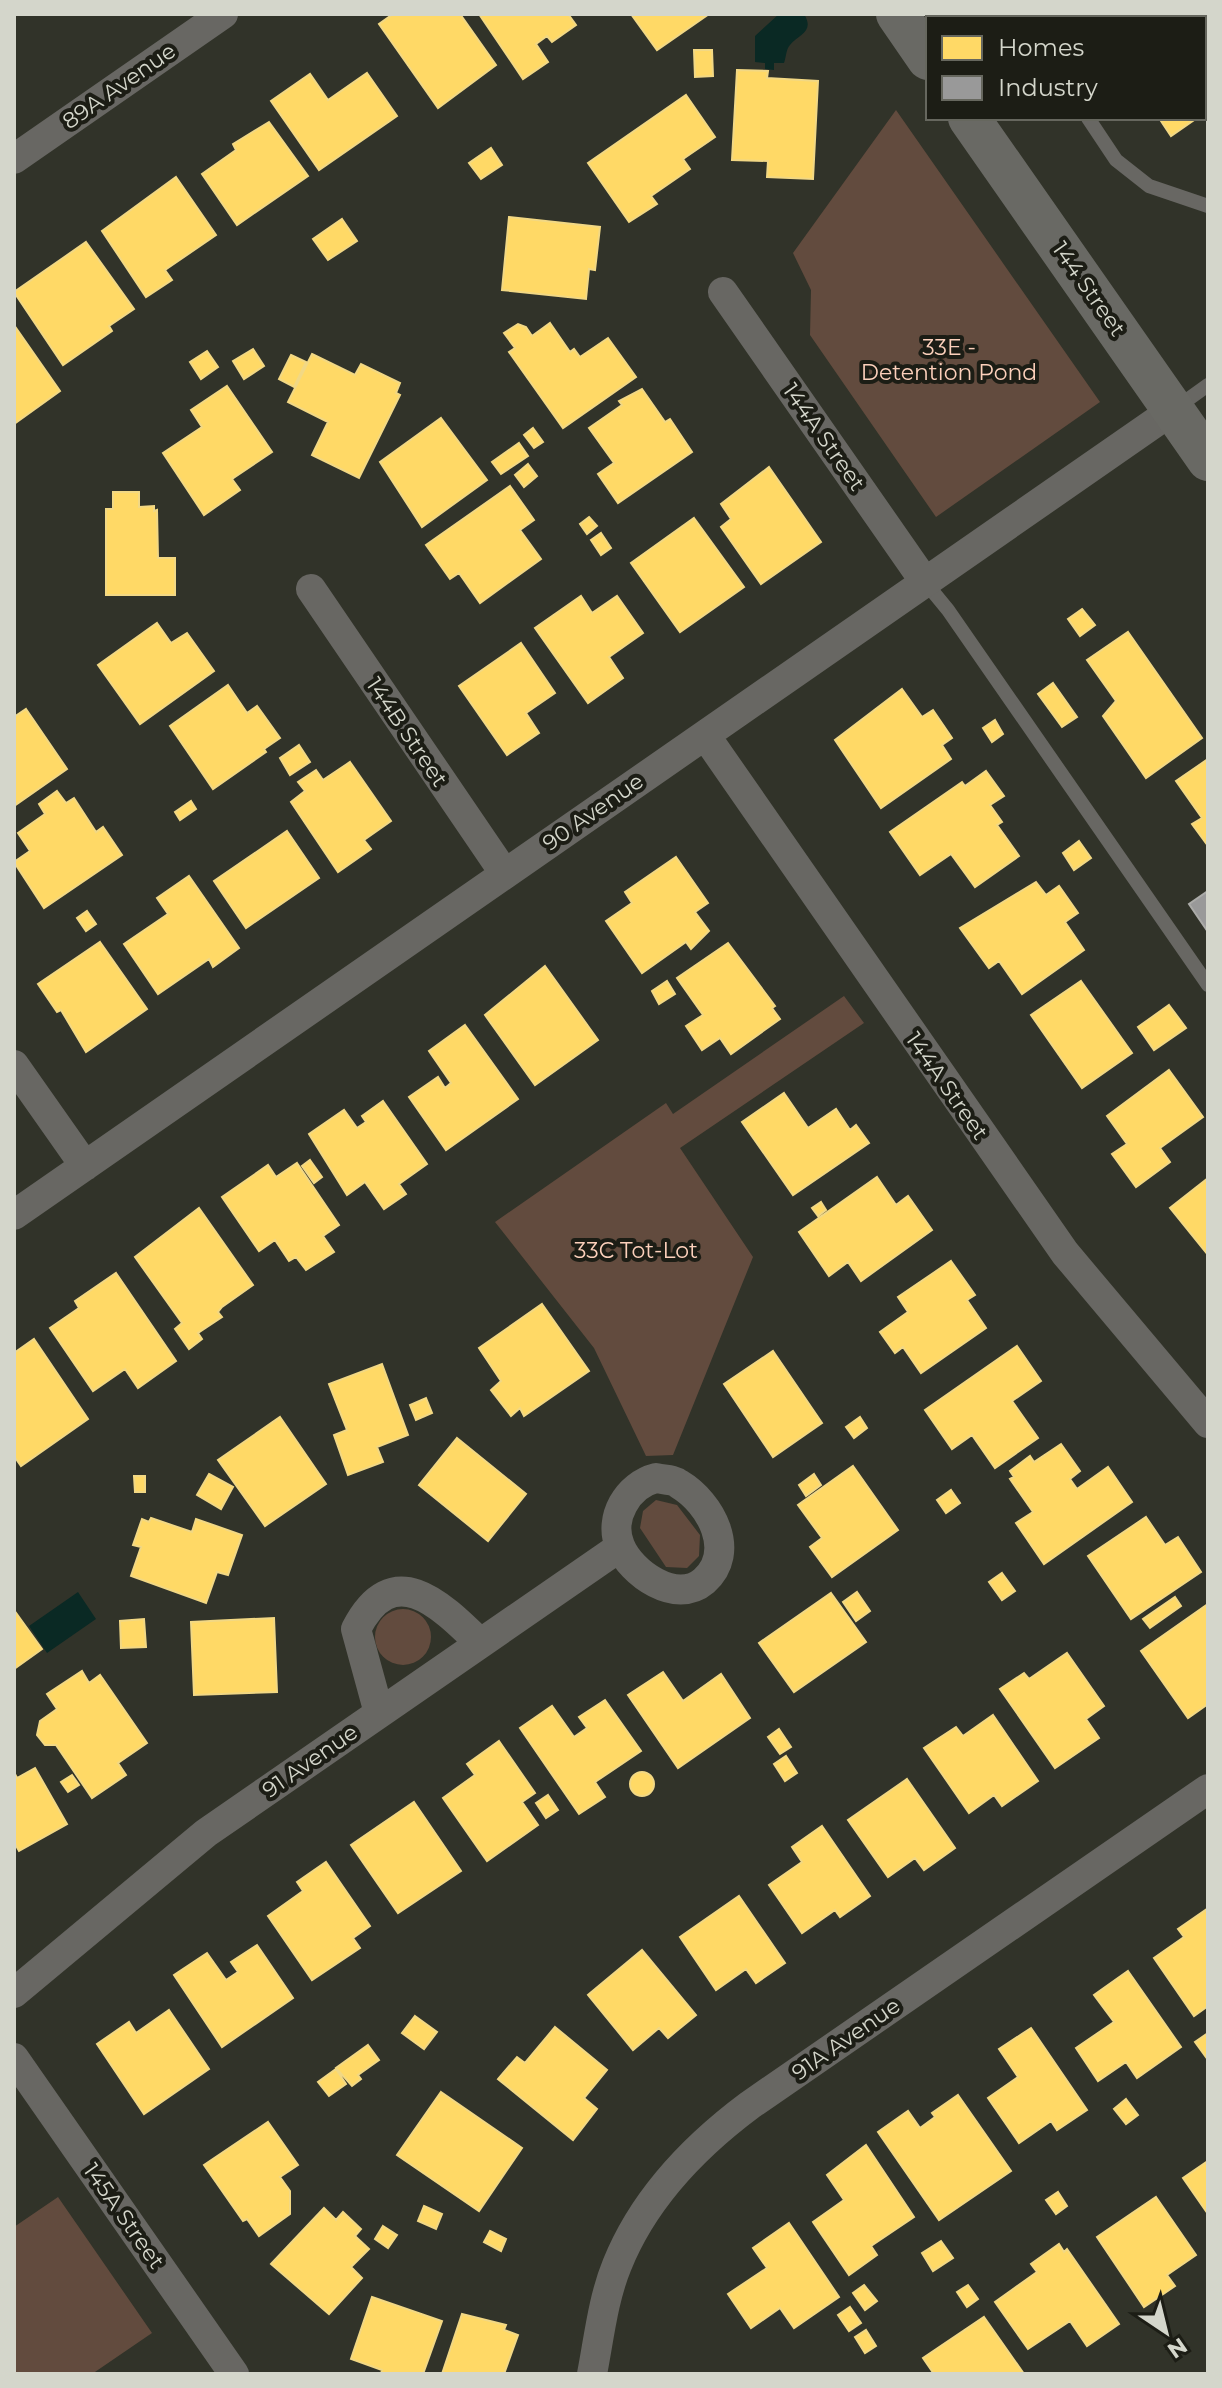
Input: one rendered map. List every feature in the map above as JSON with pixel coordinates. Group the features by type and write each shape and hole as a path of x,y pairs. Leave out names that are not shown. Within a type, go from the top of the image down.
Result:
{"main road":[{"path":"897,14 926,56"},
{"name":"144 Street","path":"970,120 1208,460"}],"street":[{"name":"89A Avenue","path":"14,159 223,14"},
{"name":"144A Street","path":"723,292 925,582"},
{"name":"90 Avenue","path":"14,1215 1173,410"},
{"name":"144B Street","path":"311,589 505,874"},
{"name":"144A Street","path":"705,735 1065,1253 1208,1423"},
{"path":"14,1065 85,1166"},
{"name":"91 Avenue","path":"14,1993 206,1833 620,1547"},
{"path":"379,1713 356,1629 365,1610 380,1597 398,1591 420,1593 450,1614 480,1643"},
{"name":"91A Avenue","path":"592,2374 607,2295 622,2255 648,2208 707,2141 750,2105 1208,1789"},
{"name":"145A Street","path":"14,2058 234,2374"}],"lane":[{"path":"1089,120 1116,160 1149,186 1208,206"},
{"path":"1173,410 1208,385"},
{"path":"925,582 957,622 1208,985"}],"green space":[{"name":"33E - Detention Pond","path":"896,110 1100,402 936,517 810,335 811,290 793,253"},
{"name":"33C Tot-Lot","path":"844,996 864,1023 680,1148 753,1257 673,1455 646,1456 594,1348 495,1222 666,1103 673,1114"},
{"path":"656,1500 677,1505 700,1535 699,1556 687,1568 666,1567 640,1528 643,1511"},
{"path":"403,1609 423,1617 431,1637 423,1657 403,1665 383,1657 375,1637 383,1617"},
{"path":"58,2197 152,2333 92,2374 14,2374 14,2227"}],"water":[{"path":"779,14 804,14 807,29 789,47 784,63 774,63 774,70 765,69 765,63 755,62 755,36"},
{"path":"78,1592 96,1619 47,1653 29,1626"}],"building: Homes":[{"path":"393,14 460,14 496,65 438,108 379,24"},
{"path":"479,14 568,14 576,25 552,42 547,36 536,44 548,62 523,79"},
{"path":"631,14 709,14 657,50"},
{"path":"694,50 712,50 713,76 695,77"},
{"path":"737,70 768,71 767,78 818,81 813,179 767,177 768,161 732,160"},
{"path":"367,73 397,116 319,170 271,101 310,74 328,100"},
{"path":"1206,73 1208,76 1206,112"},
{"path":"686,95 715,137 683,159 690,169 651,196 657,204 629,222 588,163"},
{"path":"1160,120 1194,120 1171,136"},
{"path":"269,122 308,176 237,225 202,174 236,150 233,144"},
{"path":"491,148 502,165 481,179 469,163"},
{"path":"176,177 216,235 165,270 172,280 146,297 102,231"},
{"path":"509,217 600,227 595,270 589,269 586,299 502,290"},
{"path":"342,219 357,241 328,260 313,239"},
{"path":"86,242 134,309 109,326 112,331 63,365 14,292"},
{"path":"550,323 570,352 574,349 580,357 608,338 636,377 563,428 509,352 515,348 504,333 518,324 526,327 532,336"},
{"path":"14,325 60,391 14,424"},
{"path":"253,349 264,366 244,379 233,361"},
{"path":"207,351 218,367 201,379 190,362"},
{"path":"312,354 355,375 361,364 400,383 396,393 400,395 359,478 312,455 328,422 288,402"},
{"path":"291,355 306,362 294,387 279,379"},
{"path":"227,386 272,452 232,479 240,490 204,515 163,453 202,427 191,410"},
{"path":"642,389 665,422 670,419 692,452 618,503 598,474 614,463 589,428 622,405 619,401"},
{"path":"441,418 487,480 422,527 380,462"},
{"path":"533,428 543,442 534,448 524,435"},
{"path":"519,443 528,456 501,474 492,462"},
{"path":"528,464 537,476 524,487 515,475"},
{"path":"769,467 821,542 761,584 721,527 731,519 721,504"},
{"path":"510,486 534,520 520,530 541,559 480,603 459,573 450,579 426,545"},
{"path":"113,492 139,492 139,507 154,506 154,511 157,510 158,558 175,558 175,595 106,595 106,509 113,509"},
{"path":"589,517 597,526 587,534 580,524"},
{"path":"694,518 744,587 680,632 631,563"},
{"path":"601,533 611,548 601,555 591,540"},
{"path":"581,596 592,613 617,596 643,633 609,657 623,678 588,703 535,628"},
{"path":"1082,609 1095,625 1080,636 1068,619"},
{"path":"157,623 171,643 187,633 214,671 140,724 98,665"},
{"path":"1128,632 1202,738 1146,778 1103,716 1116,701 1087,660"},
{"path":"521,643 555,693 526,713 539,733 507,755 459,686"},
{"path":"1053,683 1077,717 1062,727 1038,694"},
{"path":"228,685 247,713 257,706 280,738 264,749 266,752 213,789 170,726"},
{"path":"902,689 922,717 933,710 952,738 942,745 951,759 881,808 835,740"},
{"path":"26,709 67,769 14,806 14,717"},
{"path":"995,720 1003,734 992,742 983,728"},
{"path":"299,745 310,762 290,775 280,758"},
{"path":"1208,759 1208,846 1192,824 1202,818 1176,781"},
{"path":"350,762 391,821 364,840 371,849 338,872 291,802 305,791 298,782 316,770 323,780"},
{"path":"986,771 1004,796 990,805 1002,822 997,825 1019,856 975,887 951,854 920,875 890,832 962,782 965,786"},
{"path":"57,791 66,803 74,798 96,832 103,827 122,855 44,908 14,862 30,851 18,833 45,814 39,804"},
{"path":"191,801 196,809 180,820 175,812"},
{"path":"287,831 319,878 246,928 214,881"},
{"path":"1079,841 1091,858 1074,870 1063,853"},
{"path":"676,857 708,903 695,912 709,931 691,949 686,942 642,973 606,921 632,903 625,892"},
{"path":"189,876 239,948 213,967 209,959 158,994 124,944 168,914 157,898"},
{"path":"1036,882 1046,895 1059,886 1078,913 1065,922 1084,950 1022,994 999,961 989,968 960,928"},
{"path":"87,911 96,924 86,931 77,918"},
{"path":"100,942 147,1009 86,1052 61,1010 57,1012 38,984"},
{"path":"728,943 775,1006 772,1008 780,1019 731,1054 720,1038 702,1050 686,1026 703,1015 677,978"},
{"path":"545,966 598,1040 535,1085 485,1015"},
{"path":"667,981 675,994 659,1004 652,991"},
{"path":"1081,981 1132,1053 1082,1088 1031,1015"},
{"path":"1169,1005 1186,1028 1154,1050 1138,1027"},
{"path":"465,1025 518,1099 446,1150 409,1097 438,1077 445,1088 451,1083 429,1051"},
{"path":"1169,1070 1203,1117 1160,1148 1170,1162 1136,1187 1112,1154 1127,1144 1107,1116"},
{"path":"784,1093 808,1128 836,1109 850,1130 856,1125 869,1143 793,1195 742,1122"},
{"path":"383,1101 427,1164 399,1184 406,1194 384,1209 365,1182 347,1195 309,1134 344,1110 357,1128 366,1122 362,1116"},
{"path":"310,1160 322,1177 314,1183 302,1166"},
{"path":"297,1163 339,1225 323,1236 334,1252 306,1270 296,1257 289,1261 275,1240 259,1251 222,1197 268,1165 276,1177"},
{"path":"877,1177 896,1205 908,1196 932,1230 861,1281 848,1262 829,1276 799,1232"},
{"path":"1208,1178 1208,1255 1170,1208"},
{"path":"821,1202 826,1210 818,1216 812,1208"},
{"path":"199,1208 253,1285 222,1307 218,1312 222,1317 198,1333 202,1339 189,1349 175,1329 182,1323 135,1257"},
{"path":"951,1261 975,1295 967,1300 986,1328 921,1373 903,1347 895,1353 880,1332 908,1312 898,1297"},
{"path":"116,1273 176,1361 138,1388 125,1369 93,1391 50,1328 79,1308 75,1301"},
{"path":"542,1304 589,1371 524,1416 520,1408 511,1416 491,1390 501,1381 479,1348"},
{"path":"34,1339 88,1419 21,1466 14,1456 14,1353"},
{"path":"1017,1346 1041,1381 1012,1401 1038,1438 995,1468 972,1435 952,1449 925,1410"},
{"path":"773,1351 822,1423 773,1457 724,1384"},
{"path":"382,1364 408,1435 377,1447 383,1462 348,1475 334,1435 347,1430 329,1384"},
{"path":"426,1398 432,1413 416,1420 410,1405"},
{"path":"280,1417 326,1484 265,1526 218,1460"},
{"path":"860,1417 867,1428 854,1438 846,1427"},
{"path":"457,1438 526,1494 488,1541 419,1485"},
{"path":"1061,1444 1080,1471 1070,1479 1077,1489 1108,1467 1132,1502 1044,1564 1016,1523 1033,1512 1010,1479 1014,1477 1010,1471 1030,1456 1034,1462"},
{"path":"853,1466 898,1530 832,1577 810,1547 822,1538 798,1505"},
{"path":"209,1474 233,1487 221,1509 197,1495"},
{"path":"814,1474 821,1485 806,1496 799,1485"},
{"path":"134,1476 145,1476 145,1492 135,1492"},
{"path":"951,1490 960,1503 946,1513 937,1500"},
{"path":"1146,1517 1165,1545 1178,1537 1201,1572 1131,1619 1088,1556"},
{"path":"151,1518 192,1532 196,1519 242,1535 228,1575 217,1572 206,1603 131,1576 141,1547 133,1545 142,1519 149,1522"},
{"path":"1002,1573 1015,1591 1002,1600 989,1582"},
{"path":"857,1592 870,1611 856,1621 843,1602"},
{"path":"831,1593 866,1642 794,1692 759,1643"},
{"path":"1175,1597 1181,1606 1150,1628 1143,1619"},
{"path":"1208,1604 1208,1704 1188,1718 1141,1651"},
{"path":"14,1610 42,1649 14,1669"},
{"path":"274,1618 277,1692 194,1695 191,1622"},
{"path":"144,1619 146,1647 121,1648 120,1621"},
{"path":"1067,1653 1104,1706 1086,1719 1099,1738 1055,1768 1000,1689 1024,1673 1029,1679"},
{"path":"82,1671 89,1683 100,1675 147,1743 118,1763 126,1775 92,1798 56,1745 45,1745 37,1735 40,1721 57,1709 47,1694"},
{"path":"663,1672 683,1701 721,1674 750,1718 678,1768 628,1695"},
{"path":"605,1700 641,1751 595,1782 605,1797 579,1814 520,1728 552,1706 574,1737 587,1728 579,1717"},
{"path":"993,1715 1038,1781 1002,1806 994,1795 969,1813 924,1748 956,1727 963,1736"},
{"path":"779,1729 791,1747 780,1754 768,1737"},
{"path":"499,1741 535,1793 522,1802 538,1825 487,1861 443,1798 475,1775 467,1764"},
{"path":"786,1756 797,1773 785,1781 774,1764"},
{"path":"35,1768 67,1824 19,1851 14,1842 14,1772 17,1778"},
{"path":"642,1772 651,1775 654,1784 651,1793 642,1796 633,1793 630,1784 633,1775"},
{"path":"72,1775 79,1785 68,1792 61,1782"},
{"path":"907,1779 955,1848 924,1870 915,1858 888,1877 848,1820"},
{"path":"548,1795 558,1810 546,1818 536,1803"},
{"path":"414,1802 461,1871 398,1913 351,1845"},
{"path":"822,1826 870,1896 840,1917 835,1910 802,1933 769,1885 802,1862 792,1847"},
{"path":"326,1862 370,1926 353,1938 360,1948 312,1980 268,1916 303,1891 297,1882"},
{"path":"739,1896 785,1963 756,1983 746,1969 716,1990 680,1937"},
{"path":"1207,1909 1208,2006 1194,2016 1154,1958 1184,1937 1178,1929"},
{"path":"257,1945 293,1998 222,2047 174,1975 207,1953 226,1980 238,1972 231,1962"},
{"path":"642,1950 696,2015 668,2038 659,2028 633,2050 588,1995"},
{"path":"1128,1971 1181,2047 1137,2078 1126,2062 1098,2081 1076,2048 1114,2022 1094,1995"},
{"path":"169,2010 209,2069 144,2114 97,2044 129,2022 136,2033"},
{"path":"415,2016 437,2032 424,2049 402,2033"},
{"path":"555,2027 607,2070 584,2098 597,2109 573,2140 498,2079 517,2057 525,2063"},
{"path":"1031,2028 1087,2110 1057,2130 1051,2121 1019,2143 988,2098 1018,2077 999,2049"},
{"path":"1208,2033 1208,2060 1195,2042"},
{"path":"368,2045 379,2060 358,2075 361,2079 352,2086 336,2068"},
{"path":"336,2069 346,2084 329,2096 318,2082"},
{"path":"441,2092 522,2148 479,2211 397,2155"},
{"path":"958,2095 1011,2171 939,2220 878,2132 908,2111 920,2128 935,2117 932,2113"},
{"path":"1126,2099 1138,2115 1126,2124 1114,2109"},
{"path":"268,2122 298,2165 280,2177 290,2191 290,2214 259,2236 247,2219 243,2221 204,2165"},
{"path":"866,2145 914,2217 871,2246 877,2255 849,2275 813,2222 844,2200 827,2175"},
{"path":"1208,2161 1208,2214 1183,2178"},
{"path":"1058,2192 1067,2206 1056,2214 1046,2200"},
{"path":"1156,2197 1196,2255 1167,2275 1175,2286 1144,2307 1097,2237"},
{"path":"424,2206 442,2214 436,2229 418,2221"},
{"path":"324,2208 336,2220 343,2212 361,2229 355,2236 369,2249 351,2267 362,2278 329,2314 271,2264"},
{"path":"789,2223 839,2297 794,2328 780,2308 751,2328 728,2294 767,2268 753,2248"},
{"path":"383,2226 397,2235 388,2248 375,2239"},
{"path":"490,2231 506,2239 501,2251 484,2242"},
{"path":"941,2241 953,2258 933,2271 922,2253"},
{"path":"1059,2244 1064,2252 1067,2249 1119,2324 1087,2346 1070,2321 1028,2349 995,2302 1037,2272 1031,2264"},
{"path":"864,2285 877,2301 865,2310 853,2293"},
{"path":"968,2285 978,2299 967,2307 957,2292"},
{"path":"372,2297 442,2321 423,2374 381,2374 382,2370 351,2359"},
{"path":"850,2307 861,2323 849,2331 838,2315"},
{"path":"462,2314 506,2325 504,2330 518,2335 504,2374 442,2374"},
{"path":"984,2317 1024,2374 934,2374 923,2358"},
{"path":"866,2330 876,2346 865,2353 855,2337"}],"building: Industry":[{"path":"1208,891 1208,932 1189,904"}]}
